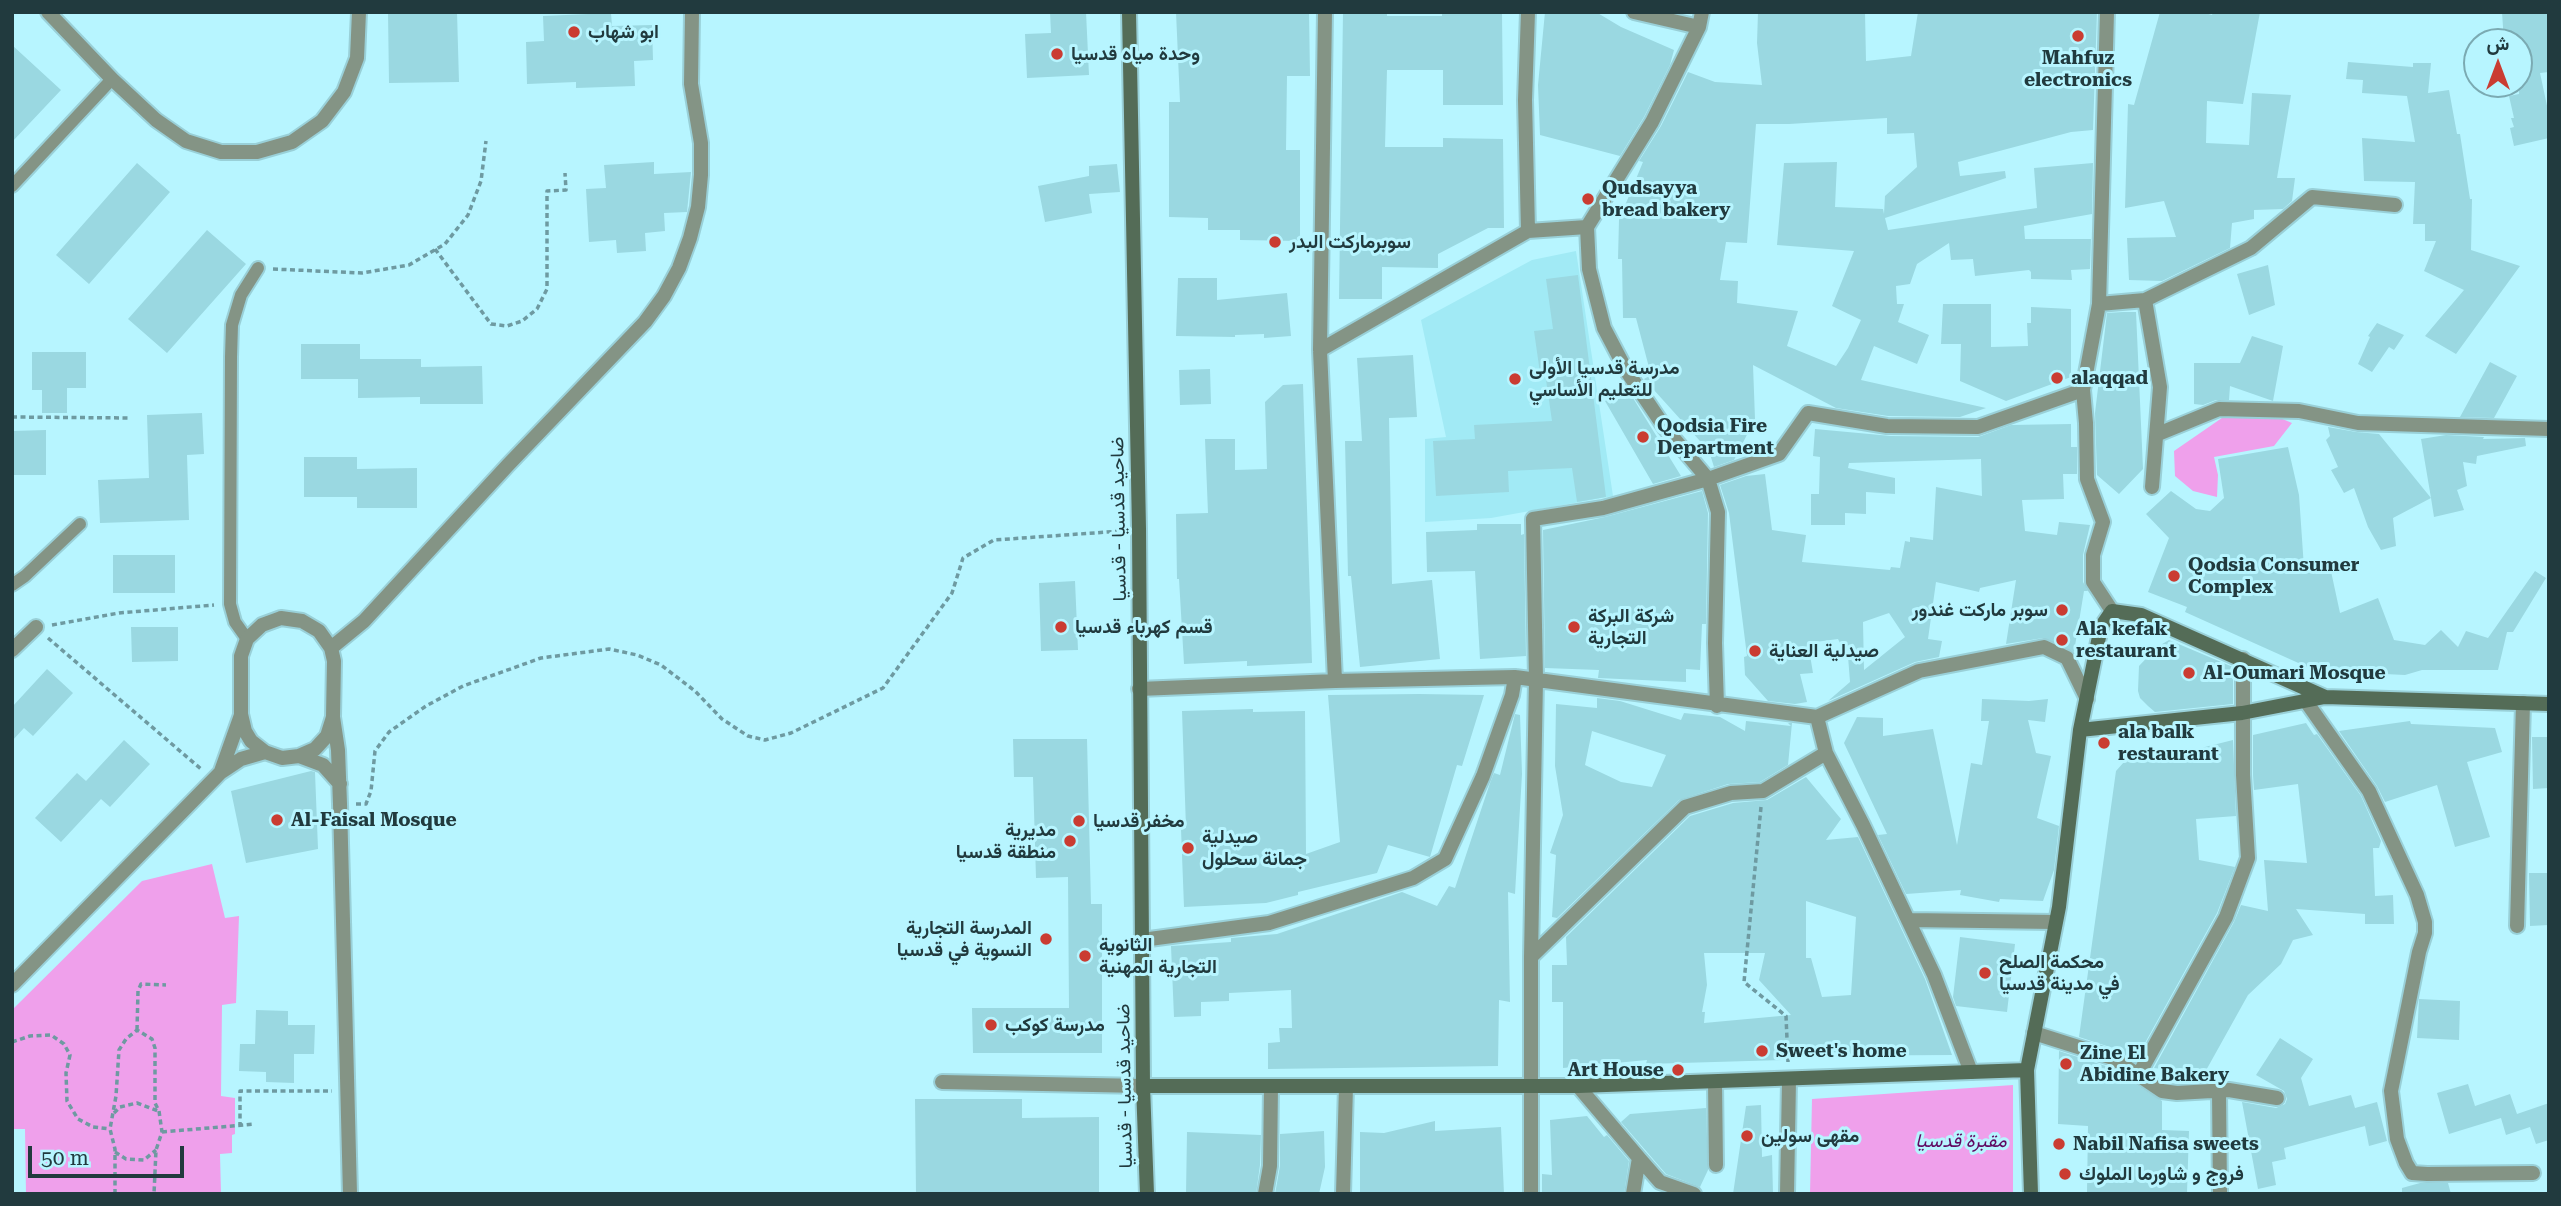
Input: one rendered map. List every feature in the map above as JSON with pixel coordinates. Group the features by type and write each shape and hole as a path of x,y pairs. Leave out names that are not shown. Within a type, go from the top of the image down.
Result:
{"main road":[{"name":"ضاحيد قدسيا - قدسيا","path":"1129,12 1139,529 1143,1086 1147,1194"},
{"path":"2031,1194 2027,1070 2055,922 2081,730 2101,627 2112,611 2141,615 2325,696"},
{"path":"2081,730 2242,713 2325,696 2549,704"},
{"path":"1143,1086 1578,1086 2027,1070"}],"street":[{"path":"48,12 112,79 156,120 186,141 220,152 257,152 292,142 322,121 344,92 357,58 359,12"},
{"path":"331,648 364,621 508,465 646,322 664,296 679,268 698,207 701,143 692,92 692,12"},
{"path":"1325,12 1320,350 1335,681"},
{"path":"1528,12 1525,100 1528,232"},
{"path":"1634,12 1700,20 1652,122 1587,227 1589,270 1604,328 1626,370 1665,428 1708,479 1718,512 1715,643 1717,706"},
{"path":"2109,15 2099,304 2083,390 2087,479 2103,523 2093,555 2093,582 2112,611"},
{"path":"2099,304 2145,300 2251,248 2312,197 2395,205"},
{"path":"1320,350 1528,232 1587,227"},
{"path":"2145,300 2160,387 2158,433 2151,487"},
{"path":"1531,1194 1531,957 1536,679 1534,519 1603,508 1708,479 1779,454 1808,413 1886,426 1978,427 2083,390"},
{"path":"2158,433 2219,409 2299,411 2358,423 2549,429"},
{"path":"333,717 327,736 315,749 299,756 282,758 265,752 251,741 245,731 241,714 241,656 247,639 262,625 281,618 302,621 319,631 331,648 334,661 333,717 340,784 350,1194"},
{"path":"12,650 36,627"},
{"path":"1139,689 1515,677 1717,706 1817,717 1919,671 2043,647 2067,658 2087,699"},
{"path":"2139,1074 2226,917 2248,858 2243,775 2243,659"},
{"path":"1142,940 1269,923 1413,878 1445,859 1483,776 1512,695 1515,677"},
{"path":"2305,700 2369,791 2417,895 2425,922 2426,933 2419,952 2391,1091 2397,1139 2406,1163 2412,1173 2533,1173"},
{"path":"2517,926 2523,703"},
{"path":"217,776 241,714"},
{"path":"1817,717 1826,753 1934,975 1970,1072"},
{"path":"12,985 217,776 241,759 265,752"},
{"path":"1531,957 1685,807 1731,793 1763,791 1826,753"},
{"path":"299,756 323,765 340,784"},
{"path":"1908,920 2055,922"},
{"path":"2034,1033 2113,1058 2162,1091 2252,1092 2277,1098"},
{"path":"1787,1194 1789,1080"},
{"path":"942,1082 1143,1086"},
{"path":"1715,1082 1716,1165"},
{"path":"1265,1194 1270,1166 1271,1086"},
{"path":"1343,1194 1346,1086"},
{"path":"1578,1086 1660,1182 1694,1194"},
{"path":"2219,1092 2220,1194"},
{"path":"1633,1194 1639,1158"}],"lane":[{"path":"12,186 112,79"},
{"path":"247,639 235,622 230,604 232,325 241,295 258,268"},
{"path":"12,585 25,576 80,523"}],"path":[{"path":"258,268 362,273 409,265 445,244 468,215 481,181 486,141"},
{"path":"435,249 491,324 507,326 522,321 537,309 547,289 547,191 566,190 565,173"},
{"path":"12,417 129,418"},
{"path":"340,804 366,804 371,791 375,751 389,732 426,706 463,686 502,671 541,658 580,651 609,649 636,654 661,665 695,691 722,719 748,736 765,740 791,733 883,688 952,593 963,558 994,540 1139,529"},
{"path":"36,627 119,613 230,604"},
{"path":"36,627 217,776"},
{"path":"1763,791 1744,982 1786,1016 1789,1080"},
{"path":"115,1194 115,1152 110,1129 119,1050 126,1039 137,1030 138,991 141,984 166,985"},
{"path":"137,1030 152,1039 155,1048 155,1103 162,1132 156,1150 155,1194"},
{"path":"12,1042 30,1036 51,1035 64,1044 70,1055 66,1073 67,1101 78,1119 93,1127 110,1129"},
{"path":"240,1127 240,1091 347,1091"},
{"path":"113,1115 120,1107 137,1103 159,1111"},
{"path":"162,1132 255,1124"},
{"path":"115,1152 126,1158 144,1160 156,1150"}],"shaded area":[{"name":"مدرسة قدسيا الأولى للتعليم الأساسي","path":"1576,251 1613,496 1491,518 1425,522 1425,439 1446,437 1421,320 1532,260"}],"green space":[{"path":"2232,411 2273,415 2292,423 2274,446 2214,457 2218,475 2217,497 2193,491 2175,476 2174,451"},
{"path":"212,864 225,918 239,916 236,1003 222,1005 221,1096 235,1098 235,1134 232,1135 232,1153 220,1154 221,1194 26,1194 25,1129 12,1129 12,1010 142,881"},
{"name":"مقبرة قدسيا","path":"2013,1085 2013,1194 1810,1194 1812,1099"}],"building":[{"path":"388,12 457,12 459,82 389,83"},
{"name":"وحدة مياه قدسيا","path":"1050,12 1086,12 1089,75 1027,78 1025,34 1051,33"},
{"path":"1176,12 1309,12 1310,76 1287,76 1286,150 1300,150 1300,241 1240,240 1240,230 1208,230 1208,218 1169,217 1169,102 1180,102"},
{"path":"1343,12 1387,12 1387,16 1442,16 1442,12 1502,13 1503,105 1443,105 1443,70 1387,70 1385,147 1443,147 1443,138 1503,139 1504,228 1488,228 1438,254 1438,268 1382,267 1382,299 1339,299"},
{"path":"1545,12 1596,12 1621,27 1674,50 1670,65 1644,117 1620,156 1540,135 1538,85"},
{"path":"1758,12 1865,12 1866,61 1911,56 1918,12 2097,12 2093,130 2071,132 1958,162 1960,176 2005,171 2006,178 1885,218 1888,230 2037,208 2034,168 2093,163 2092,214 2024,226 2025,239 2091,239 2090,269 2071,270 2072,280 2031,279 2029,270 1975,276 1973,259 1951,260 1949,243 1917,264 1910,284 1896,286 1897,304 1904,304 1898,322 1929,335 1917,364 1874,346 1861,380 1986,408 1960,417 1888,416 1836,408 1753,365 1755,419 1734,460 1714,467 1709,451 1644,379 1651,375 1636,318 1623,318 1622,259 1618,259 1619,220 1643,162 1639,161 1661,126 1688,72 1715,82 1762,85 1757,43","holes":["1887,118 1887,134 1914,133 1917,167 1885,196 1884,214 1883,209 1835,207 1837,162 1784,163 1777,245 1854,251 1832,306 1861,320 1836,366 1787,346 1798,311 1737,303 1738,281 1720,280 1726,242 1747,243 1756,124"]},
{"path":"2160,12 2201,12 2212,15 2213,12 2260,12 2243,104 2207,101 2206,143 2249,145 2252,93 2291,95 2277,178 2295,178 2292,201 2283,209 2254,210 2254,219 2232,223 2230,248 2162,281 2129,280 2127,238 2176,237 2164,201 2125,208 2128,104 2134,105"},
{"path":"2502,12 2549,12 2549,72 2540,73 2549,115 2549,138 2514,146 2510,128 2514,127 2511,118 2514,118 2509,98 2533,98 2533,28 2503,28"},
{"path":"611,13 612,26 652,25 653,60 634,61 635,86 576,88 576,82 527,84 526,42 544,41 543,16"},
{"path":"12,45 61,90 12,142"},
{"path":"2348,62 2413,67 2413,63 2431,63 2428,93 2449,90 2457,134 2460,134 2472,199 2471,250 2520,266 2456,354 2425,336 2464,290 2424,271 2436,241 2425,241 2425,224 2413,224 2415,182 2364,181 2362,138 2415,142 2407,96 2362,93 2363,80 2346,79"},
{"path":"654,162 654,174 691,172 687,212 664,213 665,231 645,233 646,251 617,253 616,240 589,242 586,189 606,188 604,165"},
{"path":"137,163 170,192 89,284 56,255"},
{"path":"1117,164 1120,192 1089,194 1092,213 1045,222 1038,186 1089,176 1089,166"},
{"path":"207,230 246,264 167,353 128,319"},
{"path":"2268,265 2275,305 2249,315 2237,274"},
{"path":"1578,275 1606,497 1577,502 1572,468 1508,471 1509,492 1436,496 1433,441 1475,439 1474,425 1552,421 1545,373 1540,373 1534,331 1553,329 1546,279"},
{"path":"1178,278 1217,278 1217,300 1287,293 1291,336 1176,336"},
{"path":"1943,304 1991,304 1991,347 2028,346 2027,323 2031,323 2031,307 2071,309 2071,377 2006,401 1960,381 1961,344 1941,344"},
{"path":"2136,312 2143,469 2119,494 2097,475 2095,413 2107,313"},
{"path":"2377,323 2404,335 2394,350 2389,347 2372,372 2358,364 2370,337 2368,336"},
{"path":"2252,336 2283,346 2273,401 2230,386 2229,400 2194,404 2194,363 2240,363"},
{"path":"301,344 360,344 360,359 421,359 421,367 482,366 483,404 420,404 420,397 358,398 358,379 301,379"},
{"path":"32,352 86,352 86,388 67,388 67,413 42,413 42,390 32,390"},
{"path":"1413,355 1417,417 1389,418 1392,584 1432,580 1440,659 1360,667 1351,576 1348,576 1345,441 1362,441 1357,358"},
{"path":"2490,362 2517,376 2494,418 2460,417"},
{"path":"1210,369 1211,404 1180,405 1179,370"},
{"path":"1303,384 1312,663 1247,666 1247,661 1184,664 1177,579 1176,514 1208,513 1205,439 1235,439 1235,470 1267,469 1265,402 1283,385"},
{"path":"1627,389 1681,476 1653,484 1605,401"},
{"path":"202,413 204,454 187,455 189,520 100,523 98,480 149,478 147,415"},
{"path":"2071,424 2071,447 2077,447 2077,474 2063,474 2064,499 2022,500 2025,531 2057,535 2059,522 2090,525 2083,555 2083,582 2088,591 2084,591 2074,652 2043,638 2006,644 2016,580 1980,588 1979,592 1936,582 1928,639 1942,641 1939,657 1915,662 1828,701 1850,682 1847,643 1840,643 1838,639 1808,643 1813,673 1800,674 1807,702 1795,704 1768,701 1745,675 1744,657 1747,656 1729,513 1720,485 1746,476 1765,474 1772,530 1806,535 1802,562 1890,570 1891,567 1900,568 1905,541 1910,542 1910,537 1933,540 1936,487 1982,496 1981,459 1849,463 1848,468 1895,478 1895,494 1866,492 1866,514 1845,513 1845,525 1811,525 1811,494 1819,494 1820,457 1813,456 1815,429 1891,436 1978,437 2011,425","holes":["1889,613 1905,637 1864,670 1863,622"]},
{"path":"2328,427 2379,434 2431,498 2393,518 2396,546 2381,550 2368,527 2354,488 2344,493 2331,470 2338,467 2326,440 2330,436"},
{"path":"46,430 46,475 12,475 12,431"},
{"path":"2446,435 2484,437 2483,439 2525,438 2526,446 2477,456 2476,464 2463,462 2467,486 2457,490 2464,510 2434,517 2421,439"},
{"path":"2288,447 2299,495 2304,568 2329,562 2340,613 2378,598 2394,640 2425,645 2441,630 2458,647 2466,631 2488,638 2535,571 2546,578 2513,632 2507,632 2498,670 2422,670 2405,675 2364,673 2334,679 2185,612 2187,607 2148,592 2169,538 2146,514 2171,491 2196,509 2210,511 2224,498 2218,459"},
{"path":"304,457 357,457 357,469 417,468 417,508 357,508 357,497 304,497"},
{"path":"1702,491 1708,513 1706,624 1702,624 1700,670 1686,669 1686,682 1598,678 1599,670 1545,668 1543,530 1605,517"},
{"path":"1477,524 1521,524 1521,535 1524,534 1526,656 1480,659 1475,571 1427,572 1426,532 1477,530"},
{"path":"113,555 175,555 175,593 113,593"},
{"path":"1075,581 1078,650 1041,651 1039,583"},
{"path":"131,627 178,627 178,661 132,662"},
{"name":"Al-Oumari Mosque","path":"2169,640 2233,667 2233,704 2155,712 2140,698 2139,666 2157,647"},
{"path":"47,669 73,693 33,736 24,728 12,741 12,707"},
{"path":"1328,695 1484,695 1462,766 1457,765 1430,857 1388,845 1377,873 1298,892 1298,895 1266,903 1184,907 1181,829 1186,828 1182,711 1305,711 1306,854 1340,842"},
{"path":"1597,698 1620,701 1681,720 1684,713 1720,717 1745,731 1746,721 1791,726 1788,723 1792,723 1788,765 1760,782 1728,784 1679,800 1557,918 1552,917 1556,855 1550,853 1563,815 1555,766 1556,704 1597,708","holes":["1592,731 1666,755 1652,787 1621,782 1585,765"]},
{"path":"1982,699 2048,699 2045,722 2028,720 2036,753 2051,756 2037,818 2059,826 2054,870 2043,901 2000,899 1999,902 1960,895 1961,890 1906,894 1878,835 1887,834 1844,743 1857,717 1883,718 1883,736 1933,729 1957,845 1971,763 1982,765 1989,721 1981,721"},
{"path":"1515,714 1520,715 1522,774 1515,894 1508,892 1510,1002 1499,1000 1498,1066 1268,1069 1268,1043 1280,1042 1279,1028 1292,1028 1291,990 1229,993 1229,1001 1201,1002 1201,1016 1174,1017 1171,946 1231,942 1231,938 1277,934 1402,892 1437,906 1449,886 1455,888 1490,783 1494,773 1500,775"},
{"path":"2410,721 2411,724 2495,728 2502,752 2467,762 2490,837 2455,847 2437,785 2385,802 2339,731"},
{"path":"2306,723 2314,735 2317,734 2361,796 2381,841 2379,848 2373,848 2375,896 2393,895 2394,924 2365,924 2365,914 2296,909 2313,935 2293,940 2281,964 2248,995 2204,1074 2154,1068 2241,905 2268,911 2264,860 2307,863 2298,784 2254,790 2253,775 2253,735"},
{"path":"2532,737 2549,737 2549,788 2533,789"},
{"path":"1013,739 1087,739 1091,904 1102,904 1102,1053 973,1053 972,1008 1069,1008 1068,877 1036,878 1033,777 1014,777"},
{"path":"124,740 150,764 110,807 101,799 61,842 35,818 77,773 86,781"},
{"path":"2233,740 2236,816 2196,819 2199,860 2235,867 2217,913 2135,1061 2116,1049 2079,1037 2116,771 2124,762 2133,758 2201,753 2201,748"},
{"name":"Al-Faisal Mosque","path":"315,772 318,849 246,863 231,791"},
{"path":"1806,777 1841,819 1826,840 1858,837 1925,979 1952,1055 1783,1056 1783,1060 1646,1064 1647,1060 1563,1068 1563,1002 1552,1002 1552,965 1567,965 1566,937 1690,816 1733,803 1767,800","holes":["1806,901 1856,917 1851,995 1822,997 1811,958 1806,958","1704,953 1765,953 1759,980 1791,1015 1704,1023 1705,1012 1702,1012 1707,985"]},
{"path":"2529,873 2549,873 2549,925 2530,926"},
{"path":"1960,937 2015,944 2007,1012 1956,1006 1953,997"},
{"path":"2419,999 2460,1001 2459,1040 2417,1038"},
{"path":"256,1010 288,1011 288,1025 315,1025 314,1054 294,1054 294,1083 266,1082 266,1072 239,1071 240,1044 255,1044"},
{"path":"2280,1038 2313,1059 2301,1078 2309,1106 2351,1095 2355,1108 2377,1102 2387,1141 2369,1146 2365,1126 2284,1148 2286,1159 2272,1162 2276,1185 2258,1189 2242,1102 2276,1108 2285,1104 2287,1099 2284,1091 2256,1075"},
{"path":"2059,1051 2109,1067 2162,1101 2162,1130 2189,1131 2187,1193 2087,1192 2088,1126 2058,1124"},
{"path":"2468,1084 2475,1106 2510,1094 2517,1114 2549,1103 2549,1140 2536,1144 2530,1127 2506,1135 2501,1118 2449,1134 2437,1093"},
{"path":"915,1099 1022,1099 1022,1118 1099,1117 1099,1194 916,1194"},
{"path":"1761,1105 1762,1157 1772,1155 1773,1194 1733,1194 1746,1106"},
{"path":"1706,1108 1708,1170 1700,1187 1666,1174 1621,1122 1630,1114"},
{"path":"1587,1116 1629,1161 1624,1194 1542,1194 1542,1174 1552,1175 1550,1120"},
{"path":"1435,1121 1435,1131 1501,1127 1504,1194 1360,1194 1360,1132 1384,1133"},
{"path":"1324,1131 1325,1167 1319,1194 1275,1194 1280,1166 1280,1134"},
{"path":"1187,1132 1261,1135 1256,1194 1186,1194"},
{"path":"2420,1183 2448,1183 2451,1194 2402,1194 2402,1188"}],"place":[{"name":"ابو شهاب","path":"574,32"},
{"name":"Mahfuz electronics","path":"2078,36"},
{"name":"وحدة مياه قدسيا","path":"1057,54"},
{"name":"Qudsayya bread bakery","path":"1588,199"},
{"name":"سوبرماركت البدر","path":"1275,242"},
{"name":"alaqqad","path":"2057,378"},
{"name":"مدرسة قدسيا الأولى للتعليم الأساسي","path":"1515,379"},
{"name":"Qodsia Fire Department","path":"1643,437"},
{"name":"Qodsia Consumer Complex","path":"2174,576"},
{"name":"سوبر ماركت غندور","path":"2062,610"},
{"name":"قسم كهرباء قدسيا","path":"1061,627"},
{"name":"شركة البركة التجارية","path":"1574,627"},
{"name":"Ala kefak restaurant","path":"2062,640"},
{"name":"صيدلية العناية","path":"1755,651"},
{"name":"Al-Oumari Mosque","path":"2189,673"},
{"name":"ala balk restaurant","path":"2104,743"},
{"name":"Al-Faisal Mosque","path":"277,820"},
{"name":"مخفر قدسيا","path":"1079,821"},
{"name":"مديرية منطقة قدسيا","path":"1070,841"},
{"name":"صيدلية جمانة سحلول","path":"1188,848"},
{"name":"المدرسة التجارية النسوية في قدسيا","path":"1046,939"},
{"name":"الثانوية التجارية المهنية","path":"1085,956"},
{"name":"محكمة الصلح في مدينة قدسيا","path":"1985,973"},
{"name":"مدرسة كوكب","path":"991,1025"},
{"name":"Sweet's home","path":"1762,1051"},
{"name":"Zine El Abidine Bakery","path":"2066,1064"},
{"name":"Art House","path":"1678,1070"},
{"name":"مقهى سولين","path":"1747,1136"},
{"name":"Nabil Nafisa sweets","path":"2059,1144"},
{"name":"فروج و شاورما الملوك","path":"2065,1174"}]}
